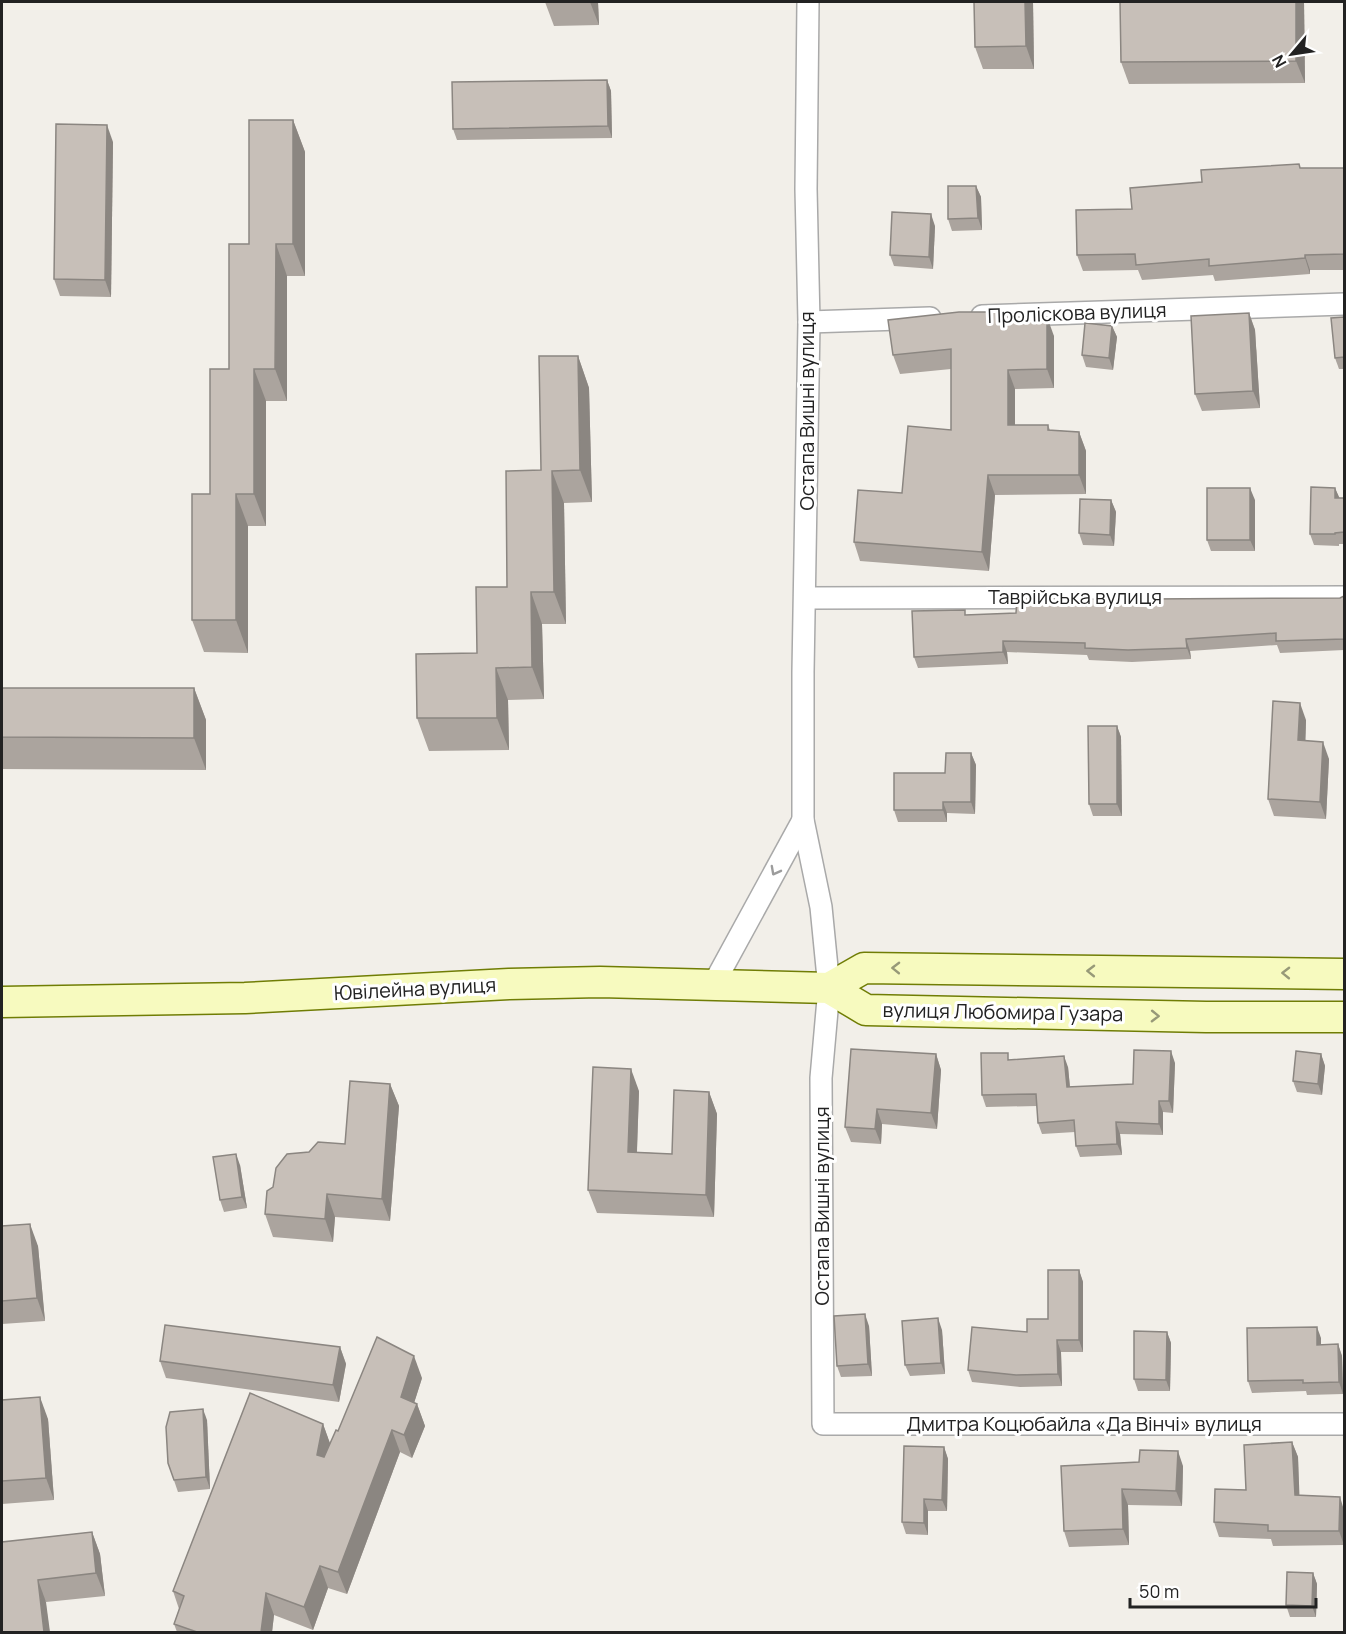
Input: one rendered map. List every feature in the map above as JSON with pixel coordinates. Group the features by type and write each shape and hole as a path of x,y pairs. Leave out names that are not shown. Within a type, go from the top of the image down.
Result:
{"street":[{"name":"Остапа Вишні вулиця","path":"808,2 806,189 809,322 803,820 821,907 829,988 821,1078 824,1424"},
{"name":"Проліскова вулиця","path":"809,322 1344,304"},
{"name":"Таврійська вулиця","path":"806,598 1344,597"},
{"path":"713,985 803,820"},
{"path":"829,988 864,968 1344,974"},
{"name":"Ювілейна вулиця","path":"2,1002 245,998 509,984 600,982 829,988"},
{"name":"вулиця Любомира Гузара","path":"829,988 866,1010 1206,1017 1344,1017"},
{"name":"Дмитра Коцюбайла «Да Вінчі» вулиця","path":"824,1424 1344,1424"}],"building":[{"path":"974,2 1025,2 1026,46 975,47"},
{"path":"1120,2 1296,2 1296,61 1121,62"},
{"path":"607,80 608,126 453,129 452,82"},
{"path":"249,120 293,120 293,244 276,244 275,369 254,369 254,494 236,494 236,620 192,620 192,494 210,494 210,369 229,369 229,244 249,244"},
{"path":"56,124 107,125 105,280 54,279"},
{"path":"1299,164 1300,168 1344,168 1344,254 1305,255 1305,258 1209,266 1209,259 1136,265 1135,254 1077,255 1076,210 1132,209 1130,188 1202,182 1201,170"},
{"path":"948,186 976,186 978,218 948,219"},
{"path":"892,212 931,214 929,257 890,255"},
{"path":"959,312 1008,312 1008,317 1047,317 1047,369 1008,370 1008,425 1048,425 1048,430 1079,432 1079,475 988,475 982,552 854,542 858,490 902,493 908,426 951,430 951,349 893,355 888,320"},
{"path":"1249,313 1253,391 1195,394 1191,316"},
{"path":"1344,317 1344,357 1335,358 1331,318"},
{"path":"1085,323 1112,326 1109,358 1082,355"},
{"path":"539,356 578,356 580,470 552,471 554,592 531,592 532,667 496,668 497,718 417,718 416,654 477,653 476,587 507,587 506,471 541,470"},
{"path":"1311,487 1335,488 1335,498 1344,498 1344,532 1310,534"},
{"path":"1207,488 1250,488 1250,540 1207,540"},
{"path":"1080,499 1111,500 1110,535 1079,533"},
{"path":"1344,596 1344,639 1276,641 1276,633 1186,639 1187,648 1128,650 1085,648 1085,643 1003,641 1003,652 914,657 912,611 965,610 965,615 1016,613 1017,599 1144,602 1144,599 1340,598"},
{"path":"2,688 194,688 194,738 2,737"},
{"path":"1273,701 1300,703 1298,740 1323,742 1320,802 1268,799"},
{"path":"1088,726 1117,726 1117,804 1089,804"},
{"path":"946,753 971,753 971,802 943,802 943,810 894,810 894,773 945,773"},
{"path":"851,1049 936,1054 931,1113 877,1109 875,1129 845,1127"},
{"path":"1134,1050 1171,1051 1169,1101 1159,1101 1159,1124 1116,1122 1117,1144 1076,1146 1074,1120 1038,1123 1036,1094 982,1095 981,1053 1008,1053 1008,1060 1064,1056 1067,1087 1133,1084"},
{"path":"1296,1051 1321,1054 1318,1084 1293,1081"},
{"path":"593,1067 631,1069 628,1152 672,1154 674,1090 709,1092 706,1195 588,1190"},
{"path":"350,1081 390,1084 382,1199 327,1194 325,1219 265,1214 267,1191 273,1187 276,1168 287,1154 309,1152 318,1142 345,1144"},
{"path":"236,1154 242,1197 220,1200 213,1157"},
{"path":"30,1224 37,1298 2,1301 2,1226"},
{"path":"1048,1270 1079,1270 1079,1340 1057,1340 1058,1374 1016,1375 968,1370 972,1327 1027,1332 1027,1319 1048,1319"},
{"path":"865,1314 868,1364 837,1366 834,1316"},
{"path":"938,1318 941,1363 905,1365 902,1321"},
{"path":"165,1325 340,1347 333,1385 160,1361"},
{"path":"1317,1327 1317,1345 1338,1344 1339,1382 1248,1381 1247,1328"},
{"path":"1134,1331 1167,1332 1166,1380 1134,1379"},
{"path":"377,1337 414,1356 401,1397 417,1404 404,1435 392,1430 338,1572 320,1566 304,1607 266,1593 261,1632 197,1632 174,1624 184,1596 173,1591 250,1393 323,1424 317,1455 324,1457 336,1430 338,1431"},
{"path":"40,1397 46,1478 2,1481 2,1400"},
{"path":"203,1409 206,1477 174,1480 168,1463 166,1427 170,1412"},
{"path":"1292,1442 1295,1495 1340,1497 1339,1531 1268,1531 1268,1525 1214,1522 1215,1489 1246,1490 1244,1445"},
{"path":"904,1446 944,1447 942,1500 924,1499 924,1523 902,1522"},
{"path":"1140,1450 1178,1451 1176,1491 1122,1489 1123,1529 1064,1531 1061,1466 1139,1462"},
{"path":"92,1532 96,1573 38,1580 44,1632 2,1632 2,1542"},
{"path":"1287,1572 1313,1573 1312,1606 1286,1605"}]}
